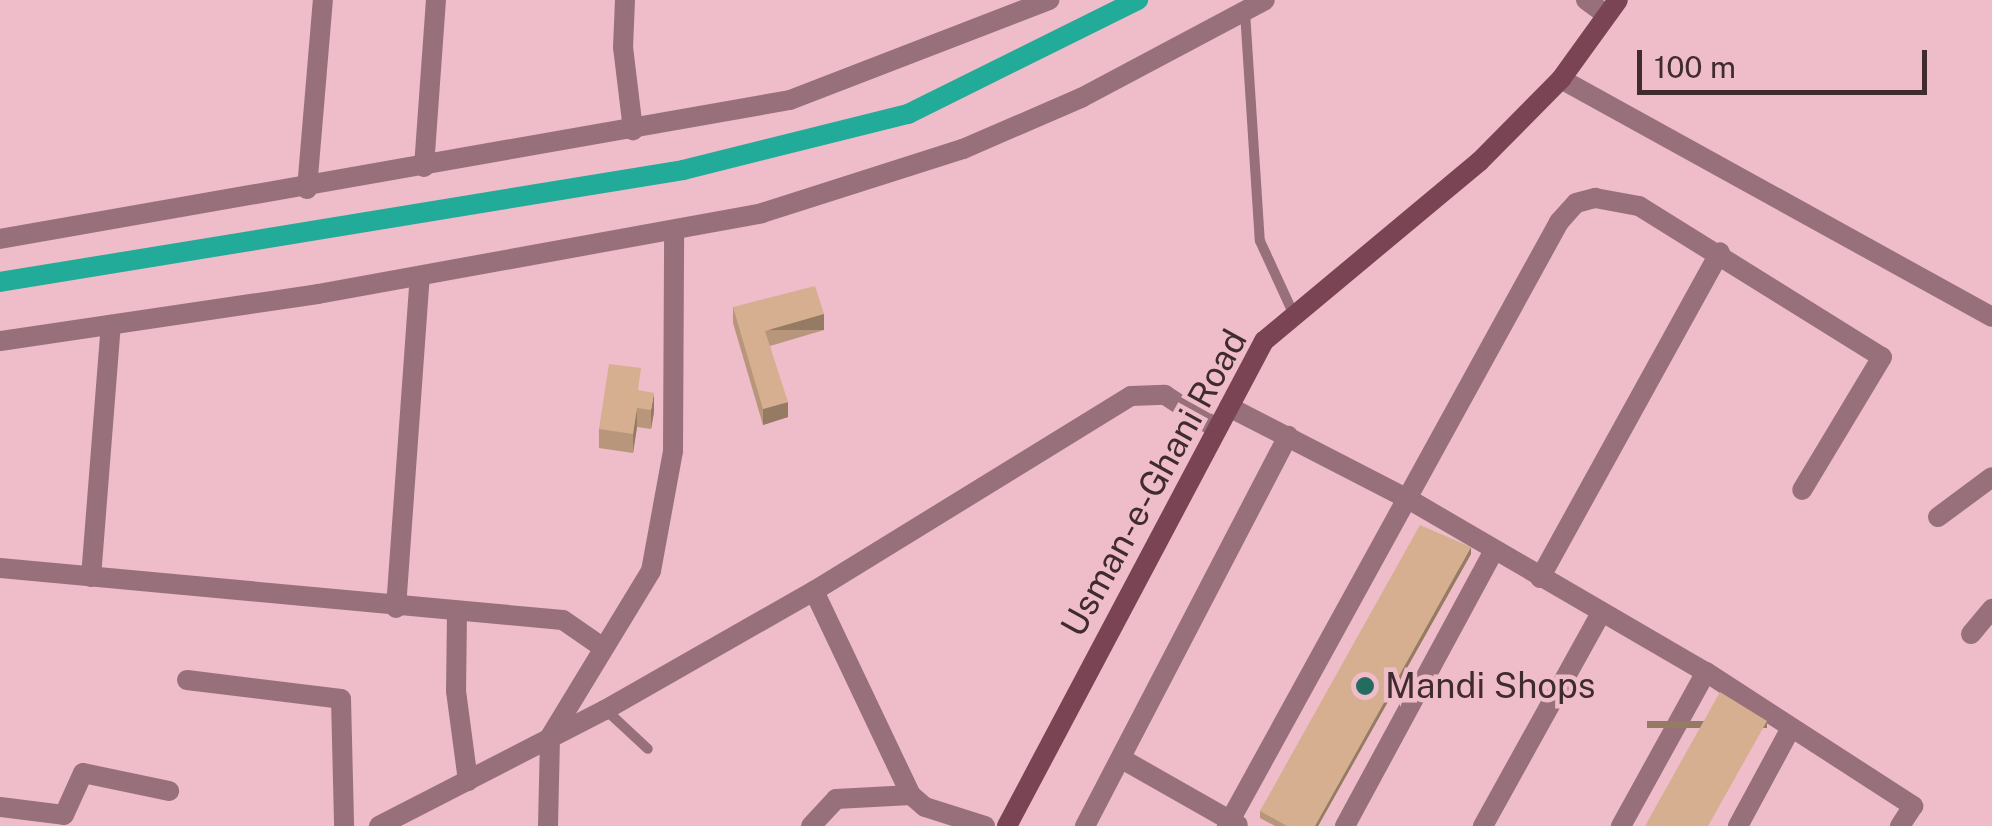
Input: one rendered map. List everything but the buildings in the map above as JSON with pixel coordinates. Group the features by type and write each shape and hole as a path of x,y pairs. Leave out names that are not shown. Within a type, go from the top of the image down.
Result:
{"main road":[{"name":"Usman-e-Ghani Road","path":"1007,826 1264,342 1479,162 1561,79 1612,7"}],"street":[{"path":"306,188 323,0"},
{"path":"424,167 436,0"},
{"path":"625,0 623,47 633,130"},
{"path":"0,239 790,100 1049,0"},
{"path":"0,341 420,277 674,233 762,213 963,149 1082,98 1242,6 1265,0"},
{"path":"1586,0 1612,7"},
{"path":"1561,79 1992,317"},
{"path":"1122,759 1232,824 1559,222 1576,203 1594,198 1639,206 1720,252 1882,357 1802,490"},
{"path":"548,826 550,737 651,571 672,451 674,233"},
{"path":"1540,578 1720,252"},
{"path":"396,608 420,277"},
{"path":"91,577 111,325"},
{"path":"386,824 605,710 814,590 1131,396 1165,396 1217,428"},
{"path":"1229,406 1410,500 1600,615 1706,672 1913,806 1900,826"},
{"path":"1085,826 1288,436"},
{"path":"1938,517 1992,477"},
{"path":"1346,826 1494,550"},
{"path":"0,568 396,608 563,620 602,646"},
{"path":"814,590 911,795 925,806 984,826"},
{"path":"1971,634 1992,610"},
{"path":"457,612 456,691 468,781"},
{"path":"1483,826 1600,615"},
{"path":"1620,826 1706,672"},
{"path":"188,680 341,699 344,826"},
{"path":"1738,826 1791,728"},
{"path":"0,807 64,815 83,773 169,791"},
{"path":"812,826 836,799 911,795"}],"lane":[{"path":"1242,6 1260,242 1295,318"},
{"path":"605,710 648,749"}],"waterway":[{"path":"0,282 683,170 908,114 1138,0"}],"place":[{"name":"Mandi Shops","path":"1365,686"}]}
